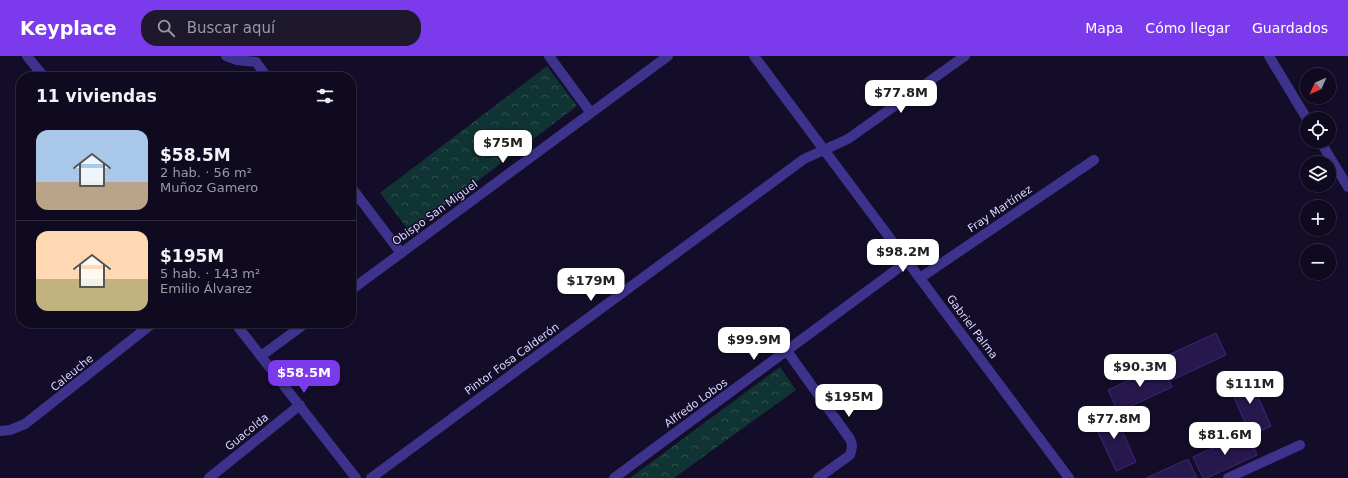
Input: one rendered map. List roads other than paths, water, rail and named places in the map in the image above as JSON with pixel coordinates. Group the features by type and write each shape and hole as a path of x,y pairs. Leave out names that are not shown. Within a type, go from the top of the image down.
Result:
{"street":[{"path":"27,56 40,72"},
{"path":"226,56 237,60 259,59 265,72"},
{"path":"548,56 591,113"},
{"name":"Obispo San Miguel","path":"356,286 668,56"},
{"name":"Gabriel Palma","path":"754,56 1069,478"},
{"name":"Pintor Fosa Calderón","path":"371,478 804,159 848,139 965,56"},
{"path":"1269,56 1303,112"},
{"path":"1324,148 1348,187"},
{"name":"Fray Martínez","path":"920,278 1094,160"},
{"path":"356,194 401,253"},
{"name":"Alfredo Lobos","path":"614,478 908,261"},
{"name":"Caleuche","path":"0,432 25,424 147,328"},
{"path":"239,328 356,478"},
{"path":"261,356 299,328"},
{"path":"786,351 850,439 852,444 850,455 818,478"},
{"name":"Guacolda","path":"209,478 300,405"},
{"path":"1228,478 1300,445"}]}
